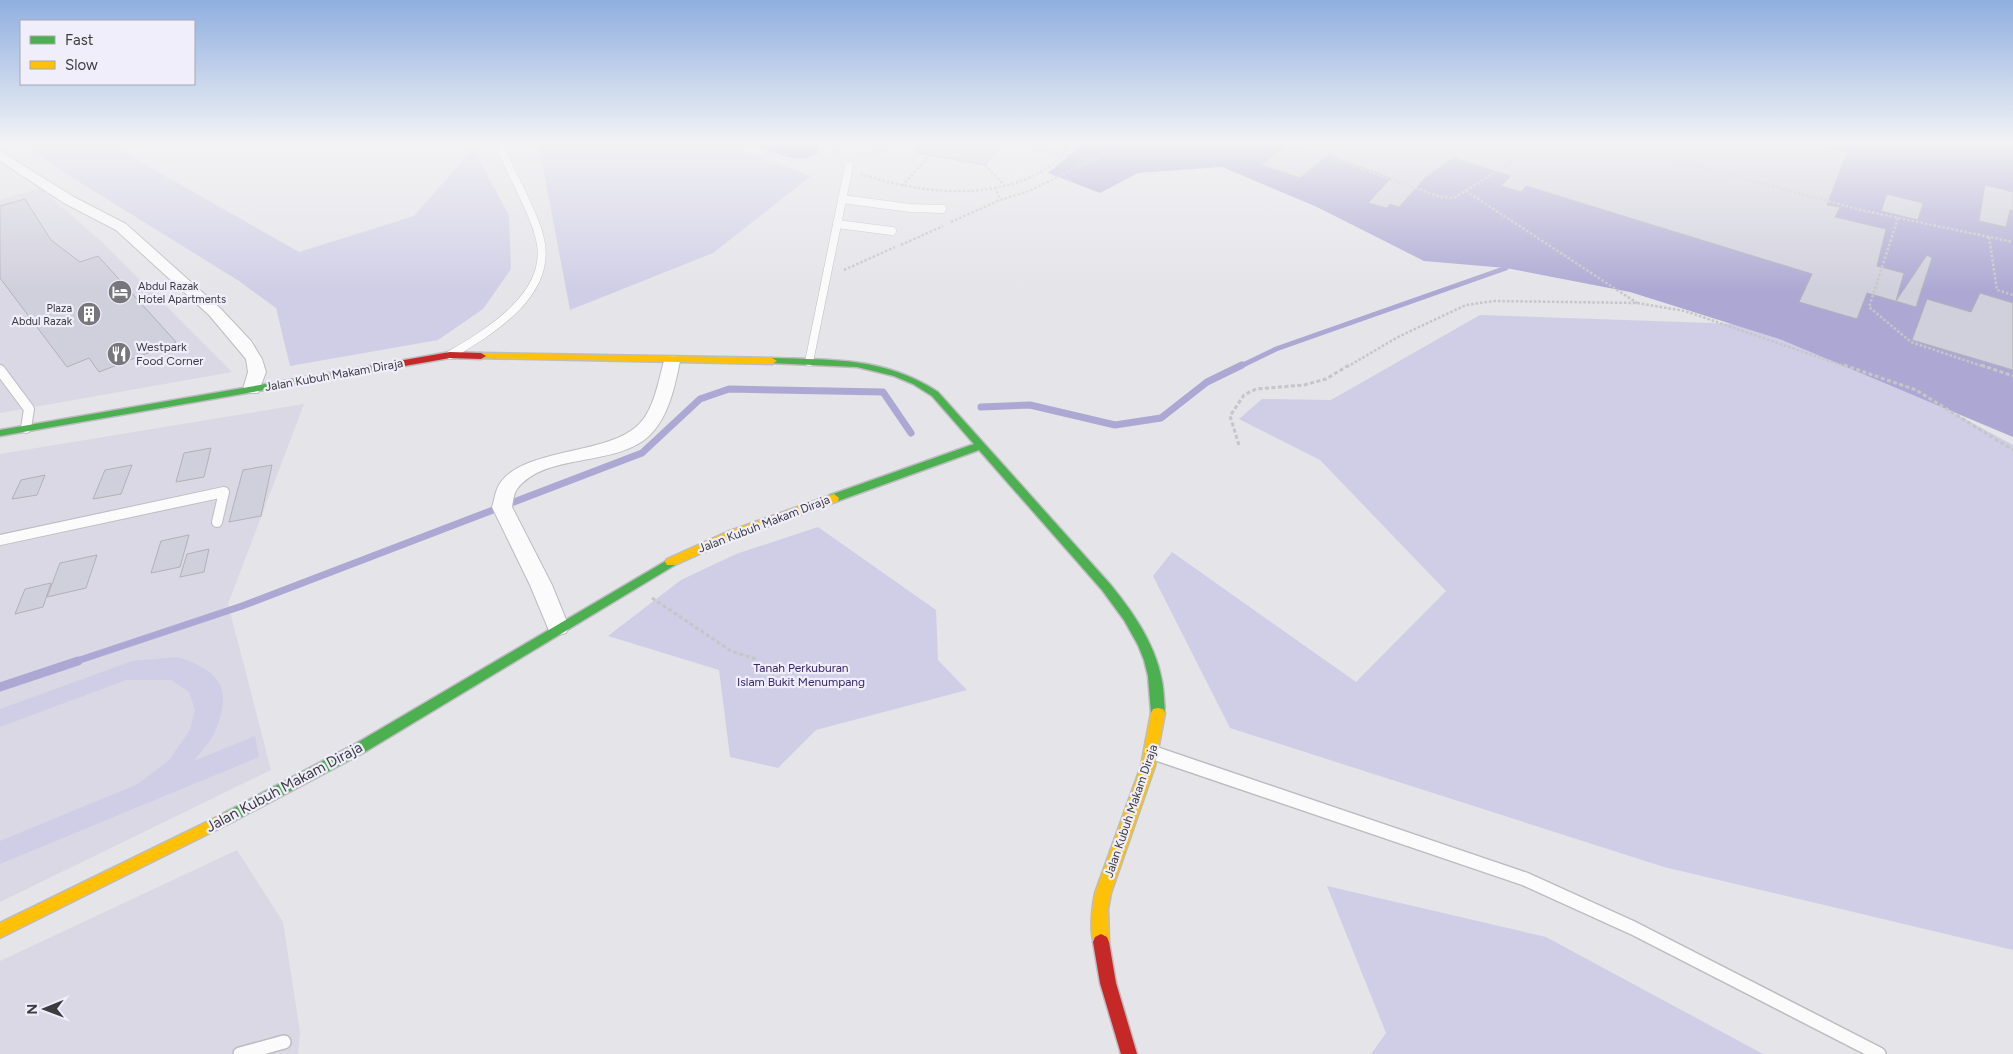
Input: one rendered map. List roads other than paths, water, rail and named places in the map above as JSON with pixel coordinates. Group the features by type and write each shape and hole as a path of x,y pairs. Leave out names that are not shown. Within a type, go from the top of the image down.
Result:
{"street":[{"path":"57,192 121,227 215,312 245,345 254,359 258,372 252,389"},
{"name":"Jalan Kubuh Makam Diraja","path":"0,432 450,355 877,365 918,380 936,394 980,446 1106,586 1144,640 1156,676 1159,716 1153,753 1111,870 1100,908 1103,949 1112,996 1129,1054"},
{"path":"558,627 541,585 502,508 502,496 508,485 520,474 534,467 610,450 629,443 643,432 652,419 665,392 672,361"},
{"name":"Jalan Kubuh Makam Diraja","path":"0,931 272,795 360,748 558,627 631,584 693,551 731,535 980,446"}],"lane":[{"path":"450,355 498,326 523,301 535,278 542,255 540,237 520,192"},
{"path":"809,362 843,192"},
{"path":"842,199 910,208 942,209"},
{"path":"837,224 892,231"},
{"path":"0,370 29,409 26,428"},
{"path":"0,540 224,492 217,522"},
{"path":"1153,753 1525,879 1633,928 1880,1054"},
{"path":"240,1054 284,1042"}],"waterway":[{"path":"1239,367 1276,349 1506,268"},
{"path":"981,407 1030,405 1115,425 1161,418 1207,382 1242,365"},
{"path":"74,662 242,606 642,453 700,399 729,389 883,392 911,433"},
{"path":"0,687 78,661"}],"place":[{"name":"Abdul Razak Hotel Apartments","path":"120,292"},
{"name":"Plaza Abdul Razak","path":"89,314"},
{"name":"Westpark Food Corner","path":"119,354"}],"park label":[{"name":"Tanah Perkuburan Islam Bukit Menumpang","path":"801,675"}]}
